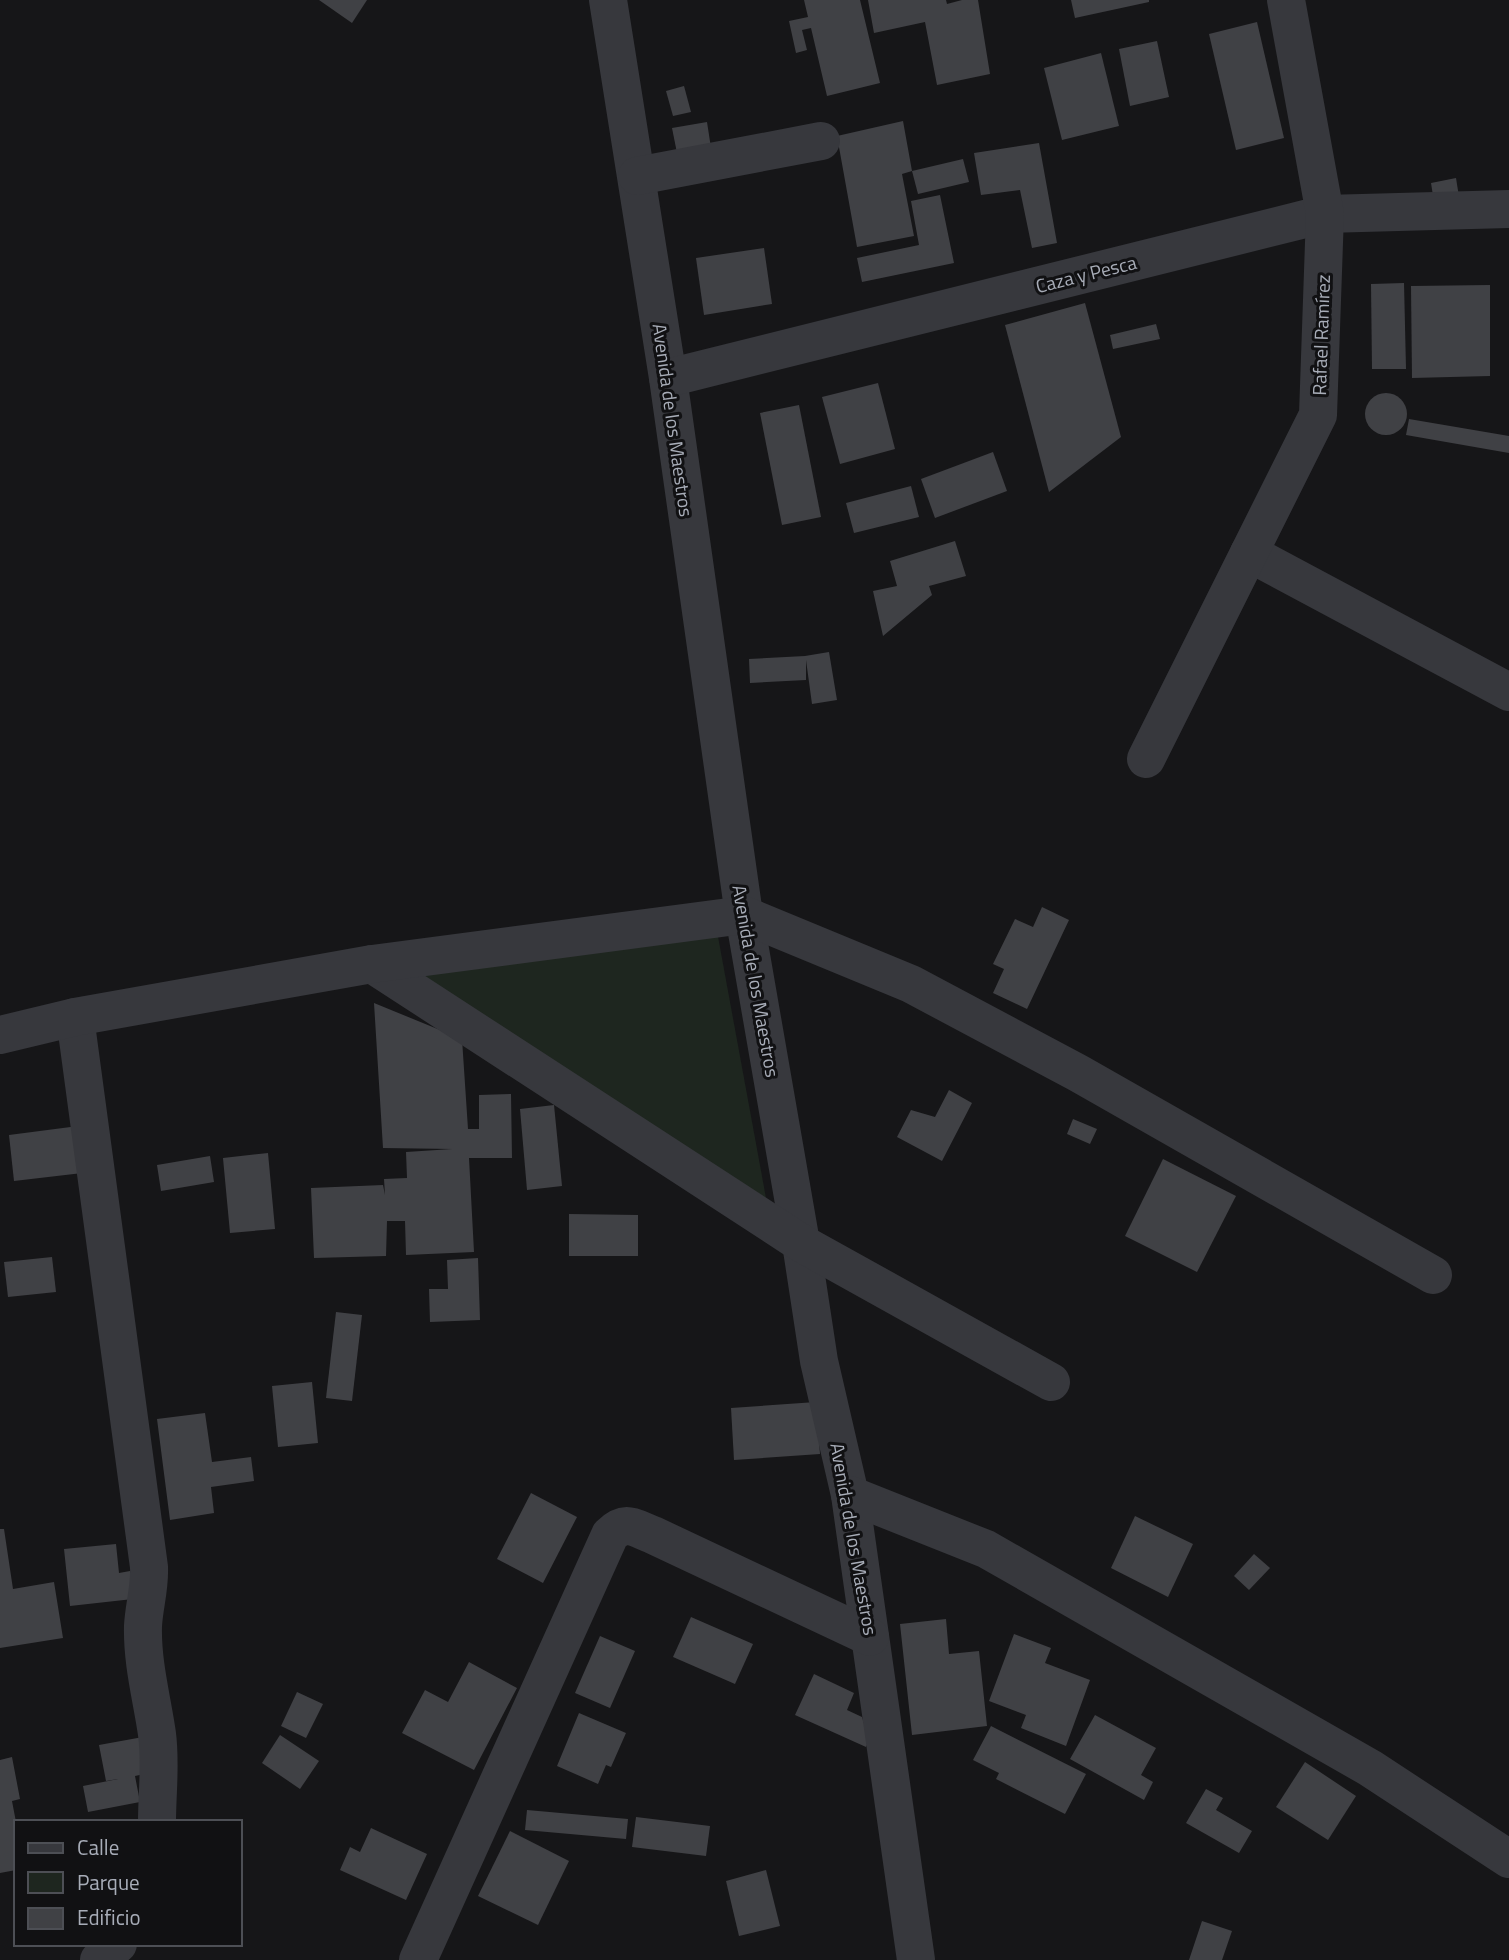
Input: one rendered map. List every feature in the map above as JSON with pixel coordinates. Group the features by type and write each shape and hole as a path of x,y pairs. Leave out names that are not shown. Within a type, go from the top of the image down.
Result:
{"street":[{"name":"Avenida de los Maestros","path":"608,0 668,378 744,915 819,1361 850,1495 916,1960"},
{"name":"Rafael Ramírez","path":"1146,759 1318,415 1325,214 1286,0"},
{"path":"637,176 821,141"},
{"name":"Caza y Pesca","path":"668,378 1325,214 1509,209"},
{"path":"1249,553 1509,692"},
{"path":"0,1035 75,1017 372,964 744,915 911,984 1078,1073 1433,1275"},
{"path":"372,964 801,1243 1051,1382"},
{"path":"75,1017 149,1567 150,1587 143,1626 148,1690 157,1734 160,1770 157,1820"},
{"path":"850,1495 986,1549 1370,1768 1509,1859"},
{"path":"418,1960 610,1535 619,1526 628,1525 653,1535 870,1637"},
{"path":"99,1960 116,1946"}],"green space":[{"path":"717,931 766,1198 408,972"}],"building":[{"path":"319,0 367,0 352,23"},
{"path":"804,0 860,0 880,83 827,96 811,28 802,30 807,50 796,53 789,21 808,17"},
{"path":"868,0 946,0 947,4 978,0 990,74 937,85 925,22 874,33"},
{"path":"1071,0 1149,0 1149,2 1075,18"},
{"path":"1257,22 1284,138 1236,150 1209,34"},
{"path":"1157,41 1169,97 1130,106 1119,49"},
{"path":"1101,53 1119,126 1062,140 1044,68"},
{"path":"684,86 691,112 673,116 666,91"},
{"path":"903,121 912,171 902,174 914,236 857,247 837,136"},
{"path":"707,122 711,148 677,153 672,128"},
{"path":"1039,143 1057,243 1032,248 1020,190 981,195 974,153"},
{"path":"963,159 969,182 918,194 912,171"},
{"path":"1456,178 1460,203 1435,208 1431,183"},
{"path":"940,195 954,263 862,282 857,258 919,245 911,201"},
{"path":"764,248 772,304 704,315 696,258"},
{"path":"1404,283 1406,369 1372,369 1371,284"},
{"path":"1490,285 1490,376 1412,378 1411,286"},
{"path":"1085,303 1121,437 1049,492 1005,325"},
{"path":"1156,324 1160,339 1113,349 1110,335"},
{"path":"878,383 895,449 840,464 822,397"},
{"path":"1386,393 1401,399 1407,414 1401,429 1386,435 1371,429 1365,414 1371,399"},
{"path":"799,405 821,517 782,525 760,413"},
{"path":"1409,419 1509,436 1509,453 1406,435"},
{"path":"993,452 1007,491 935,518 921,479"},
{"path":"911,486 919,517 854,533 846,503"},
{"path":"955,541 966,576 929,586 932,595 883,636 873,591 897,586 890,561"},
{"path":"829,652 837,700 812,704 806,660 806,680 750,683 749,659"},
{"path":"1042,907 1069,920 1027,1009 993,993 1004,969 993,964 1015,919 1033,927"},
{"path":"374,1003 462,1039 468,1129 479,1129 479,1095 511,1094 512,1158 469,1158 474,1252 406,1255 405,1221 387,1221 386,1256 314,1258 311,1188 383,1185 385,1195 384,1179 407,1178 406,1152 452,1149 383,1148"},
{"path":"949,1090 972,1103 942,1161 897,1137 911,1110 935,1117"},
{"path":"554,1105 562,1186 527,1190 520,1109"},
{"path":"1073,1119 1097,1129 1090,1144 1067,1134"},
{"path":"86,1125 91,1172 14,1181 9,1135"},
{"path":"268,1153 275,1229 230,1233 223,1158"},
{"path":"210,1156 214,1182 161,1191 157,1165"},
{"path":"1163,1159 1236,1196 1197,1272 1125,1236"},
{"path":"569,1214 638,1215 638,1256 569,1256"},
{"path":"52,1257 56,1292 8,1297 4,1262"},
{"path":"478,1258 480,1320 430,1322 429,1289 448,1289 447,1260"},
{"path":"336,1312 362,1315 352,1401 326,1398"},
{"path":"312,1382 318,1443 278,1447 272,1386"},
{"path":"816,1402 820,1454 734,1460 731,1408"},
{"path":"205,1413 212,1462 251,1457 254,1481 211,1487 214,1513 170,1520 157,1419"},
{"path":"531,1493 577,1517 543,1583 497,1559"},
{"path":"1135,1516 1193,1544 1168,1597 1111,1568"},
{"path":"0,1529 4,1529 13,1589 54,1582 63,1638 0,1648"},
{"path":"116,1544 119,1573 130,1571 133,1599 70,1606 64,1549"},
{"path":"1254,1554 1270,1568 1249,1590 1234,1576"},
{"path":"691,1617 753,1644 735,1684 673,1657"},
{"path":"946,1619 949,1654 979,1651 987,1726 912,1735 900,1624"},
{"path":"1014,1634 1051,1648 1045,1663 1090,1680 1066,1746 1021,1728 1026,1715 989,1701"},
{"path":"600,1636 635,1651 610,1708 575,1693"},
{"path":"469,1662 517,1688 474,1770 402,1733 425,1690 448,1702"},
{"path":"814,1674 854,1693 847,1710 862,1717 869,1740 866,1747 795,1715"},
{"path":"297,1692 323,1704 306,1738 281,1726"},
{"path":"579,1713 626,1733 611,1767 606,1765 598,1784 557,1766"},
{"path":"1095,1715 1156,1748 1141,1775 1153,1782 1144,1800 1070,1759"},
{"path":"991,1726 1086,1774 1065,1814 996,1779 999,1773 973,1760"},
{"path":"280,1735 319,1761 300,1789 262,1763"},
{"path":"143,1737 149,1773 135,1776 140,1802 88,1812 83,1786 118,1779 106,1781 99,1745"},
{"path":"12,1757 20,1799 12,1801 16,1820 14,1870 0,1873 0,1760"},
{"path":"1305,1762 1356,1796 1328,1840 1276,1807"},
{"path":"1206,1789 1223,1798 1216,1810 1252,1831 1239,1853 1186,1823"},
{"path":"527,1810 628,1819 626,1839 525,1830"},
{"path":"636,1817 710,1826 706,1856 632,1847"},
{"path":"371,1828 427,1854 406,1900 340,1870 350,1847 360,1852"},
{"path":"510,1831 569,1861 538,1925 478,1896"},
{"path":"766,1870 780,1926 739,1936 726,1881"},
{"path":"1202,1921 1232,1931 1222,1960 1189,1960"}]}
